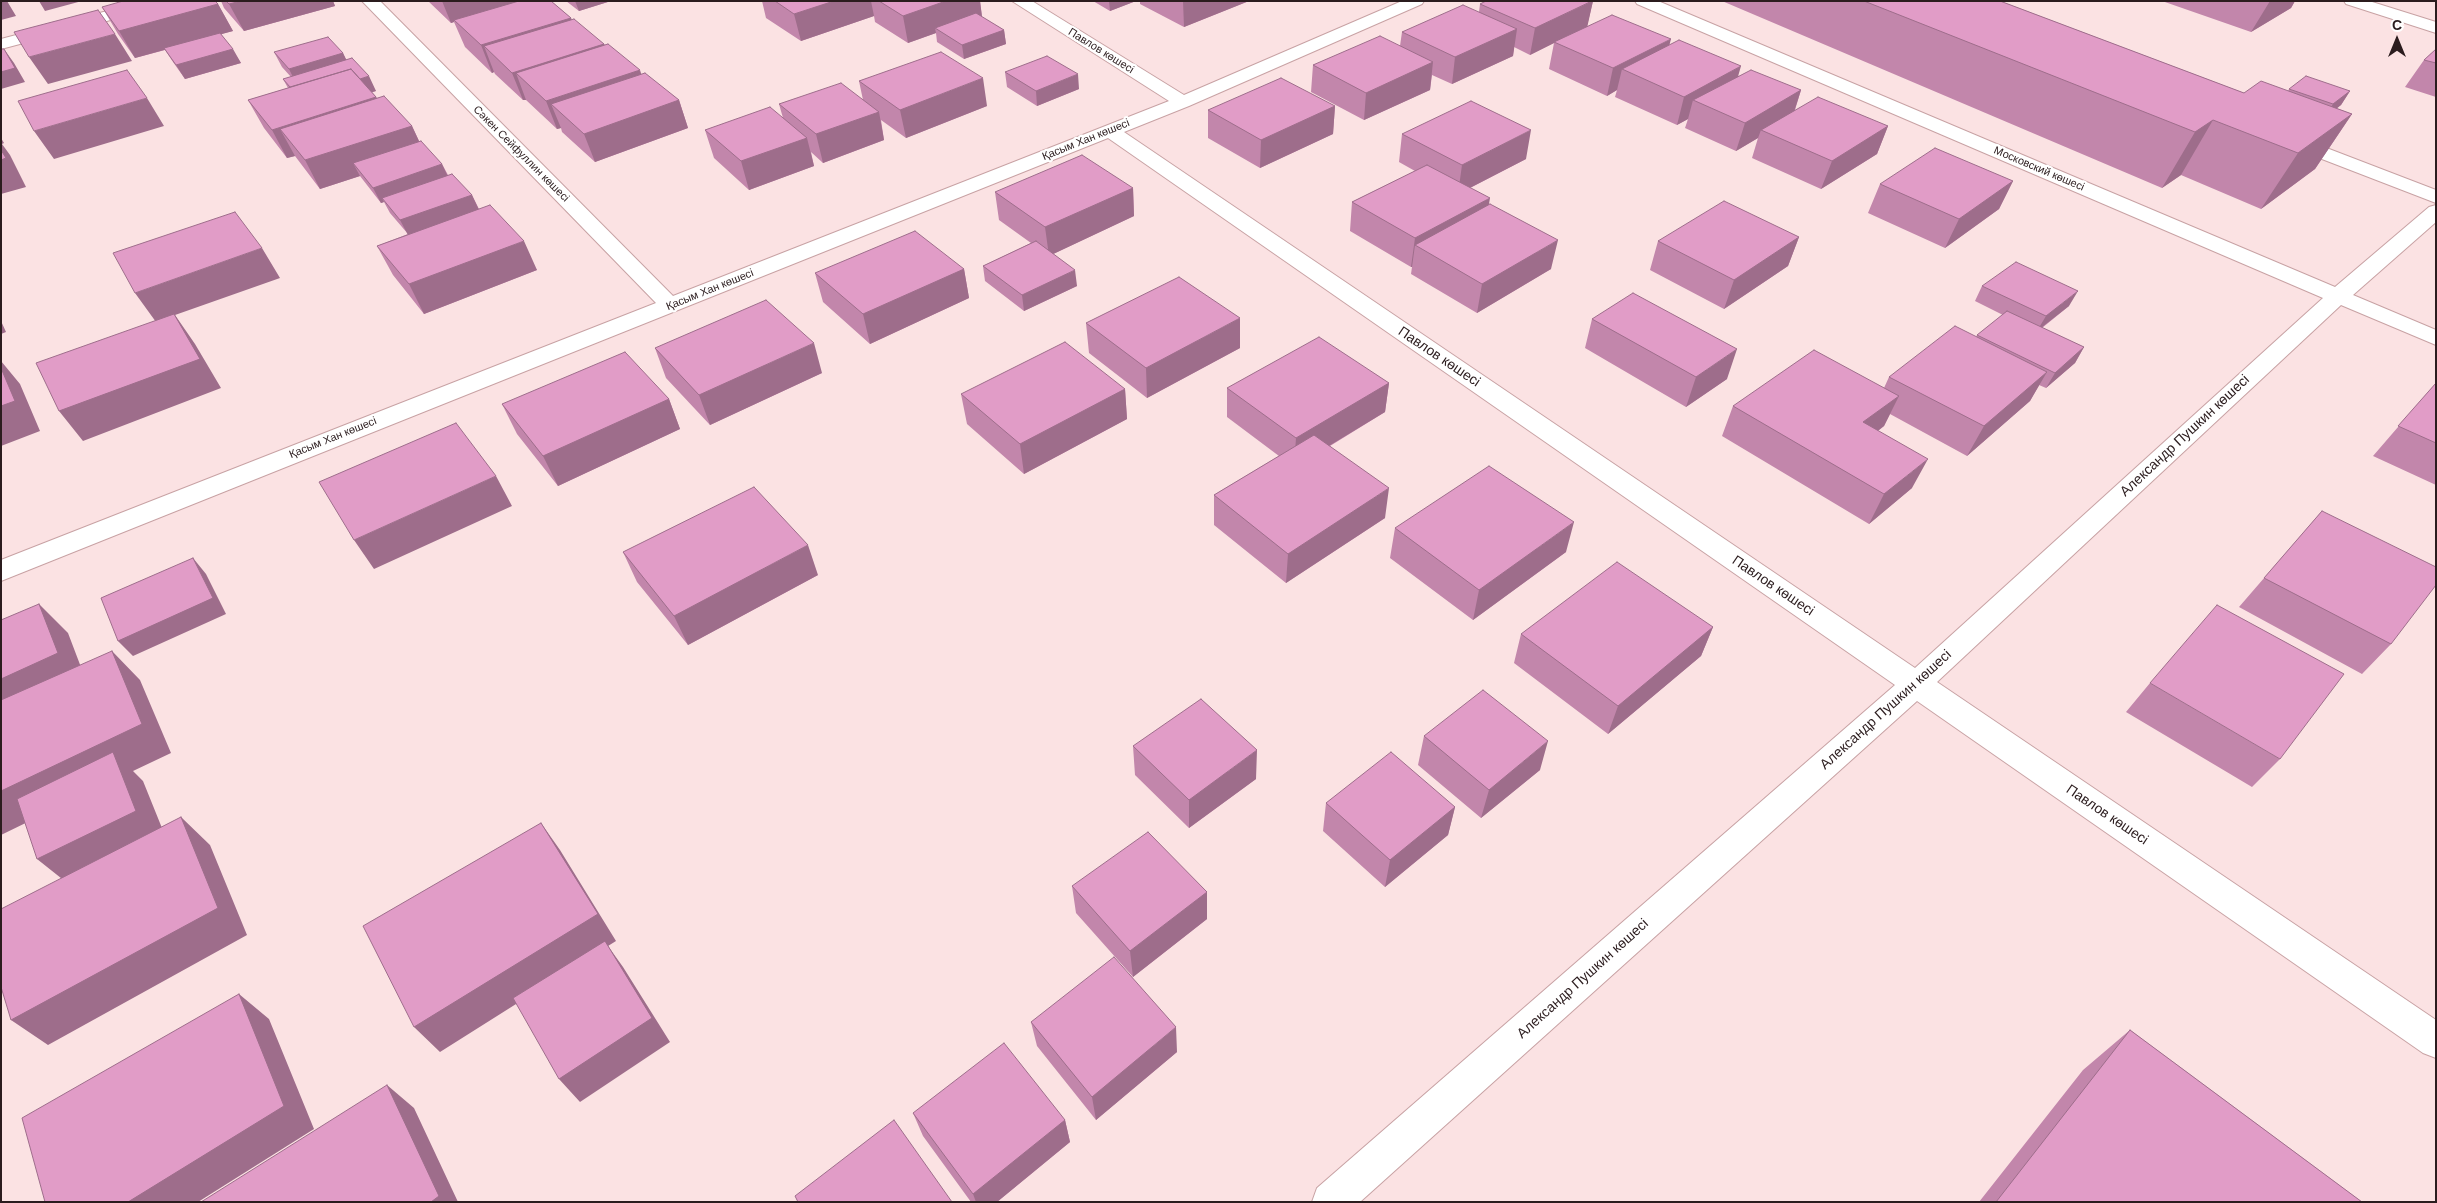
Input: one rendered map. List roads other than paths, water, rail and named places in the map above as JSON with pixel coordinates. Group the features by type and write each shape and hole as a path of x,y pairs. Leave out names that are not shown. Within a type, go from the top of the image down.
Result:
{"street":[{"path":"1,44 165,1"},
{"name":"Сәкен Сейфуллин көшесі","path":"370,1 671,306"},
{"name":"Павлов көшесі","path":"1020,1 1183,102"},
{"name":"Қасым Хан көшесі","path":"1,571 460,387 671,306 1183,102 1416,1"},
{"name":"Московский көшесі","path":"1643,1 2436,338"},
{"path":"2352,1 2436,28"},
{"name":"Павлов көшесі","path":"1110,131 2436,1041"},
{"path":"2274,134 2436,197"},
{"name":"Александр Пушкин көшесі","path":"1331,1202 1916,684 2338,296 2436,211"}]}
